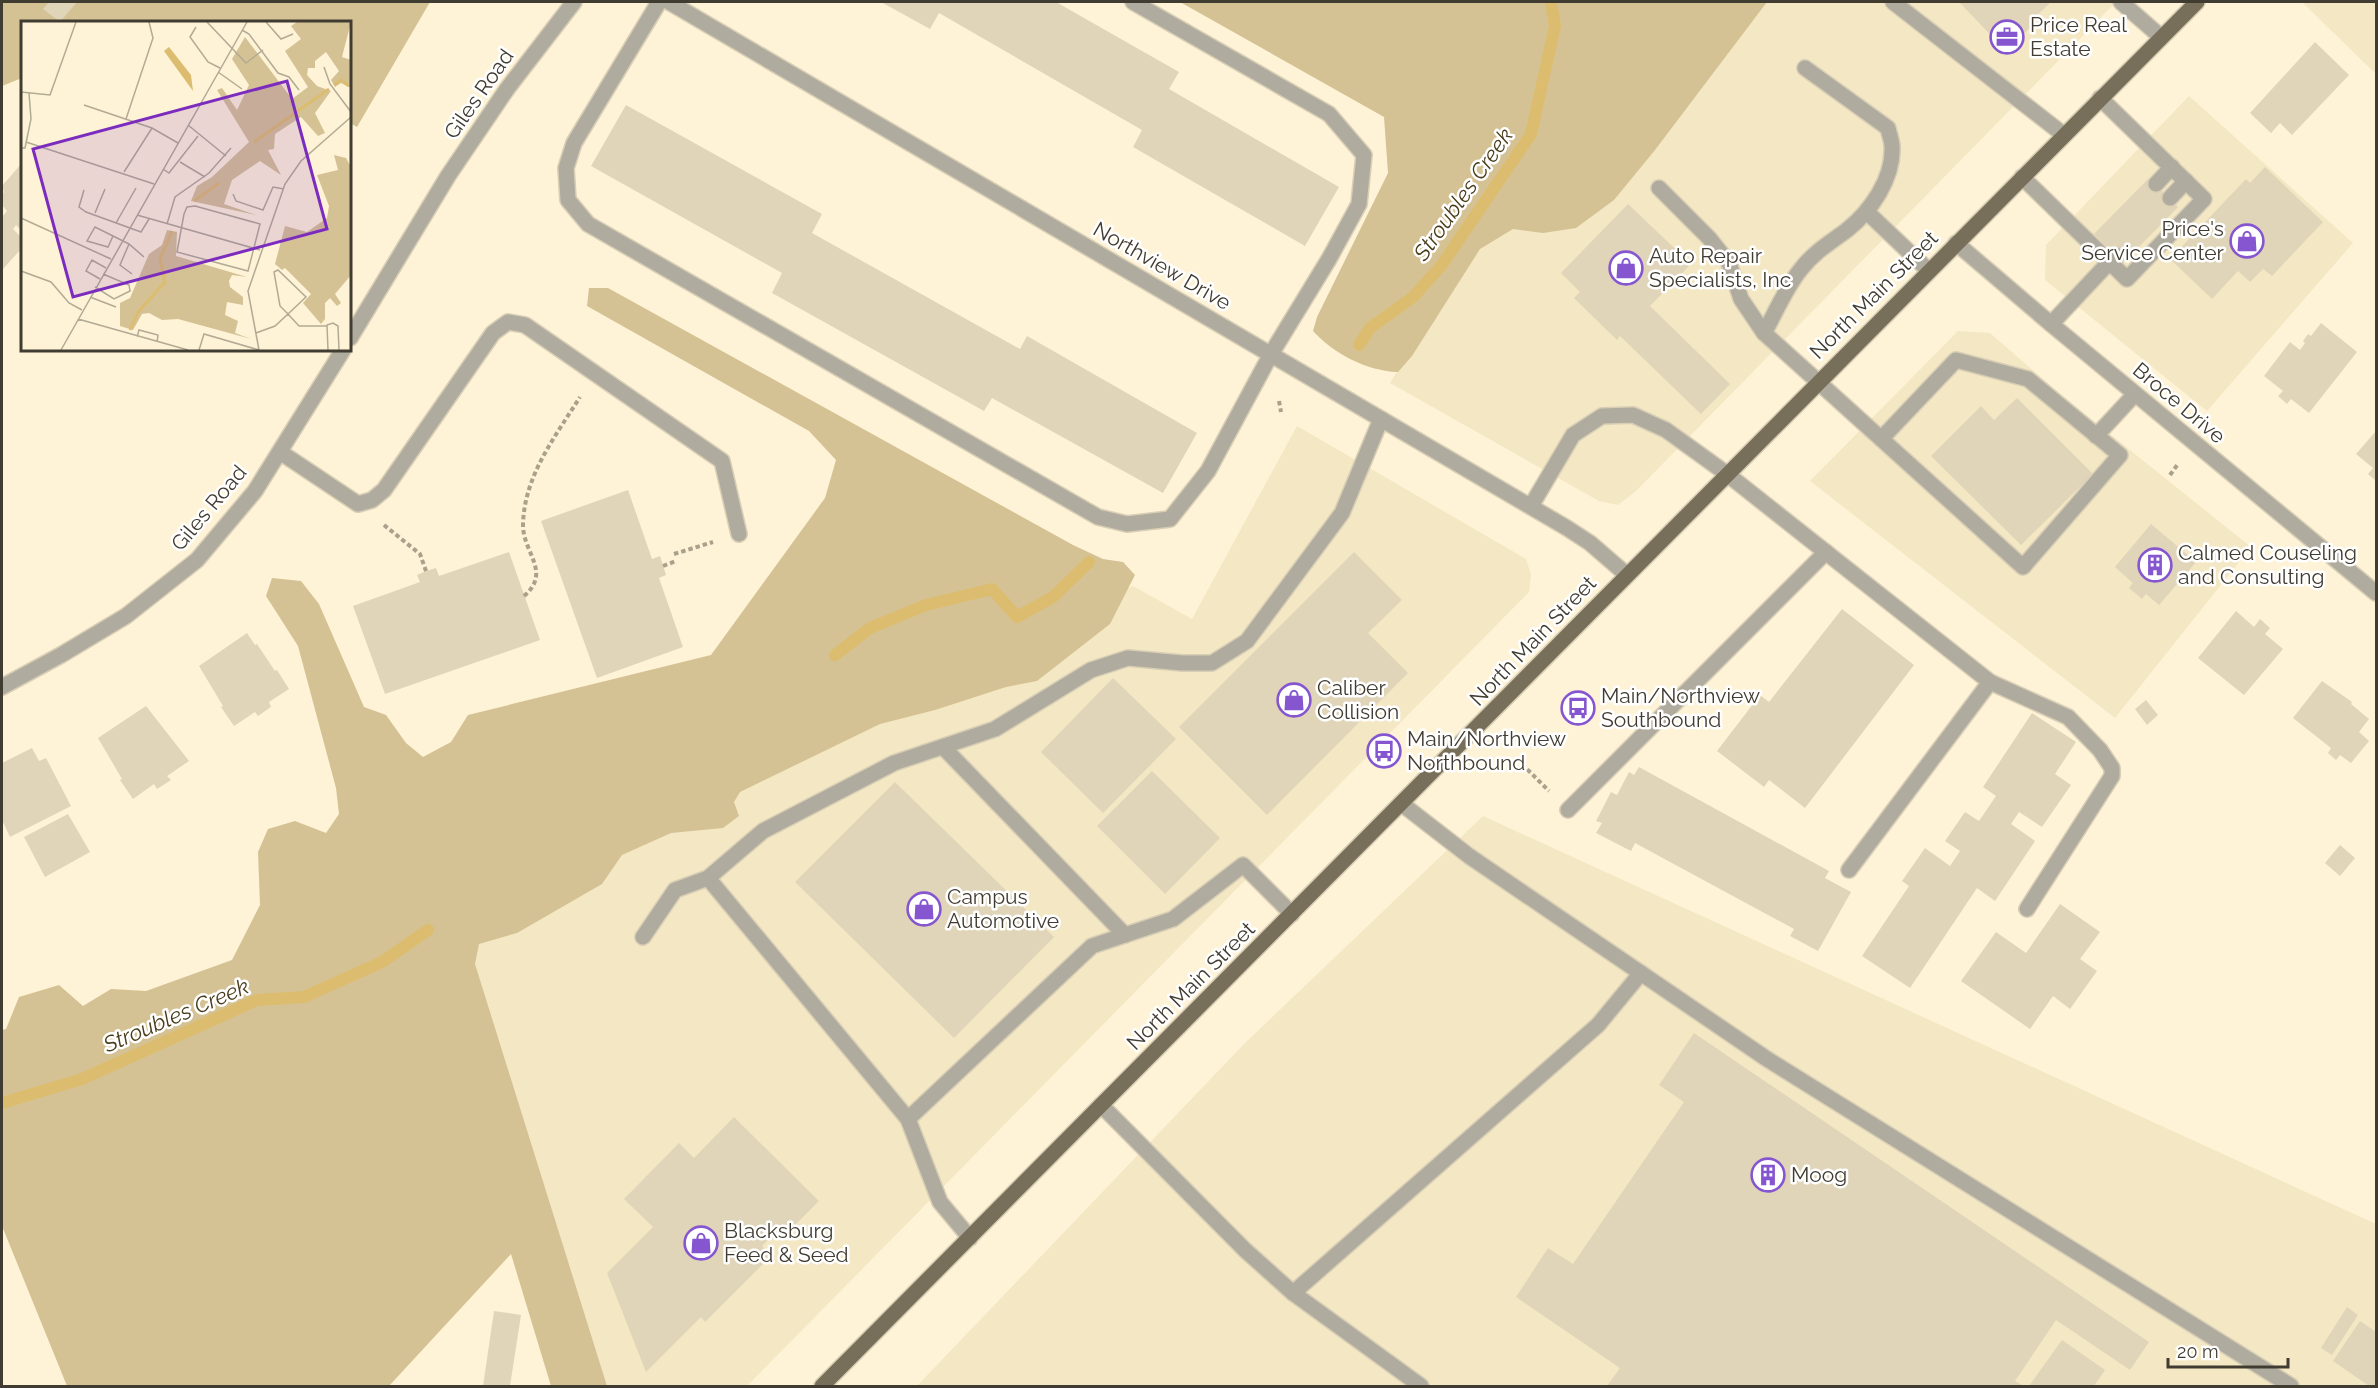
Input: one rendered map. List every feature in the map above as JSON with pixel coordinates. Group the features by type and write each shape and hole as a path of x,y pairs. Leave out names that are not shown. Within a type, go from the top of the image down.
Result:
{"main road":[{"name":"North Main Street","path":"822,1386 1293,914 1928,270 2197,2"}],"street":[{"name":"Giles Road","path":"351,336 448,176 507,89 574,2"},
{"path":"659,2 574,143 566,168 568,200 588,224 1098,517 1127,524 1170,519 1208,471 1271,354 1329,259 1359,204 1364,155 1329,114 1133,2"},
{"name":"Northview Drive","path":"669,2 1531,507 1590,543 1627,575"},
{"path":"1893,2 2064,135"},
{"path":"2121,2 2161,37"},
{"path":"1764,333 1801,269 1829,241 1847,230 1867,212 1879,194 1889,168 1892,147 1888,128 1805,68"},
{"path":"2022,177 2098,244 2113,259 2127,279 2204,199 2100,98"},
{"path":"2156,184 2172,167"},
{"path":"2170,198 2186,181"},
{"path":"1659,189 1709,238 1729,263 1741,299 1764,333 1881,439 2023,567 2120,455 2028,379 1956,360 1881,439"},
{"path":"1867,212 1928,270"},
{"name":"Broce Drive","path":"1956,243 2376,593"},
{"path":"2051,324 2113,259"},
{"path":"280,452 358,504 372,500 384,490 493,333 508,322 525,325 722,461 739,534"},
{"name":"Giles Road","path":"2,687 126,616 197,560 255,491 341,351"},
{"path":"2096,436 2135,394"},
{"path":"1531,507 1573,435 1602,416 1633,415 1666,430 1727,474 1990,682 2068,717 2100,750 2112,768 2112,776 2027,909"},
{"path":"642,936 675,890 708,878 763,831 894,764 995,729 1090,670 1128,658 1212,663 1246,641 1342,513 1381,419"},
{"path":"1569,810 1826,552"},
{"path":"1849,870 1990,682"},
{"path":"943,747 1125,934"},
{"path":"1402,804 1469,856 1767,1059 2291,1386"},
{"path":"908,1119 1092,946 1173,919 1243,865 1293,914"},
{"path":"708,878 908,1119 940,1202 970,1238"},
{"path":"1293,1293 1598,1025 1641,973"},
{"path":"1101,1105 1237,1242 1293,1293 1421,1386"}],"path":[{"path":"524,596 534,587 538,573 523,529 524,501 532,477 547,449 595,374"},
{"path":"358,504 420,554 426,571"},
{"path":"674,554 739,534"},
{"path":"663,566 676,561"},
{"path":"1522,764 1569,810"}],"shaded area":[{"path":"2,2 430,2 357,127 351,124 351,21 21,21 21,78 2,86"},
{"path":"1180,2 1767,2 1655,150 1614,200 1576,228 1543,233 1513,229 1480,249 1412,356 1398,372 1363,365 1352,360 1331,347 1313,331 1317,317 1388,173 1384,117"},
{"path":"1724,2 2116,2 1636,491 1618,505 1599,501 1390,383 1516,178"},
{"path":"2302,2 2376,2 2376,74"},
{"path":"2189,96 2353,243 2207,411 2045,280 2046,245"},
{"path":"589,288 608,288 1073,545 1103,559 1123,562 1135,575 1110,624 1037,681 1006,687 935,710 880,724 740,792 734,802 739,816 723,828 671,833 622,855 602,884 517,933 479,944 475,964 607,1386 551,1386 511,1254 389,1386 67,1386 2,1226 2,1030 6,1029 19,997 59,985 83,1006 111,989 146,991 232,960 260,905 258,852 268,829 295,821 326,833 339,814 336,788 298,646 266,596 272,578 301,581 319,604 364,707 386,715 406,743 423,757 451,742 468,715 711,655 825,498 836,460 809,431 587,306"},
{"path":"1958,331 1990,333 2065,398 2251,547 2115,718 1810,481"},
{"path":"1297,426 1526,559 1531,575 1529,592 747,1386 579,1386 424,888 1133,586 1192,619"},
{"path":"1483,816 2376,1224 2376,1386 917,1386 1244,1044"}],"building":[{"path":"49,2 77,2 61,21 43,9"},
{"path":"881,2 1056,2 1179,72 1169,89 1339,187 1305,246 1133,147 1142,130 939,13 930,29"},
{"name":"Price Real Estate","path":"1959,2 2051,2 2032,20 2035,23 2006,51"},
{"path":"2315,42 2349,75 2292,135 2280,123 2271,133 2250,113"},
{"path":"626,105 822,214 812,233 1020,349 1027,336 1197,433 1163,493 992,398 984,411 772,293 782,273 591,166"},
{"path":"21,164 21,230 16,225 13,229 21,237 21,249 2,270 2,217 7,211 2,205 4,192 2,186"},
{"name":"Price's Service Center","path":"2265,167 2323,222 2272,276 2263,269 2250,282 2238,271 2212,299 2170,259 2246,179 2250,183"},
{"path":"2149,178 2178,207 2123,263 2094,234"},
{"name":"Auto Repair Specialists, Inc","path":"1628,204 1691,264 1650,306 1730,384 1701,414 1620,336 1617,340 1574,298 1580,292 1561,273"},
{"path":"2321,323 2357,352 2309,413 2291,399 2287,404 2278,396 2283,391 2264,376 2290,342 2300,350 2308,334 2311,336"},
{"path":"2017,398 2093,474 2021,545 1931,456 1981,406 1994,420"},
{"path":"2376,431 2376,481 2368,474 2373,468 2356,454"},
{"path":"628,490 652,559 660,556 666,575 659,578 683,647 597,678 541,521"},
{"name":"Calmed Couseling and Consulting","path":"2151,524 2196,562 2159,605 2146,594 2142,599 2129,588 2133,583 2115,567"},
{"path":"509,552 540,640 385,694 353,606 420,582 417,575 426,571 436,568 439,576"},
{"name":"Caliber Collision","path":"1354,552 1402,600 1368,633 1408,673 1267,815 1179,727"},
{"path":"1842,609 1914,665 1805,808 1769,780 1764,787 1717,751 1760,695 1769,702"},
{"path":"2236,611 2254,627 2260,619 2270,628 2265,634 2283,649 2244,695 2198,658"},
{"path":"247,633 275,671 277,670 289,689 269,702 271,707 258,716 255,712 234,726 199,666"},
{"path":"1113,678 1176,739 1103,813 1041,752"},
{"path":"2322,681 2352,702 2351,704 2369,719 2359,732 2369,741 2351,763 2340,755 2336,760 2328,753 2331,748 2293,718"},
{"path":"2146,700 2158,715 2147,725 2135,709"},
{"path":"146,706 189,761 167,776 171,780 157,789 154,784 133,799 120,780 122,779 98,738"},
{"path":"2032,713 2076,742 2055,774 2071,785 2042,827 2019,812 2011,824 2035,841 1995,901 1977,888 1910,988 1862,956 1909,886 1902,881 1925,848 1950,866 1960,851 1945,841 1965,812 1979,821 1996,796 1983,787"},
{"path":"32,748 39,761 46,758 71,806 10,837 2,820 2,763"},
{"path":"1639,767 1829,871 1825,878 1851,892 1818,951 1790,936 1794,929 1635,843 1631,851 1596,833 1602,823 1596,821 1611,792 1617,795 1629,772 1634,775"},
{"path":"1152,771 1220,838 1165,894 1097,826"},
{"name":"Campus Automotive","path":"895,782 1054,937 954,1038 795,882"},
{"path":"68,814 90,852 45,877 24,837"},
{"path":"2340,845 2355,858 2340,876 2325,863"},
{"path":"2060,904 2100,932 2080,959 2097,971 2070,1009 2053,996 2030,1029 1961,981 1996,932 2026,953"},
{"name":"Moog","path":"1694,1033 2149,1342 2130,1370 2056,1320 2015,1381 2024,1386 1607,1386 1620,1368 1516,1297 1548,1248 1573,1264 1684,1102 1659,1085"},
{"name":"Blacksburg Feed & Seed","path":"734,1117 819,1201 780,1240 773,1235 762,1246 772,1255 705,1322 701,1317 646,1372 607,1273 653,1227 624,1199 679,1143 694,1158"},
{"path":"2347,1307 2358,1315 2332,1355 2321,1348"},
{"path":"494,1311 521,1315 510,1386 483,1386"},
{"path":"2360,1321 2376,1332 2376,1386 2369,1386 2333,1361"},
{"path":"2062,1340 2105,1370 2094,1386 2029,1386"}],"waterway":[{"name":"Stroubles Creek","path":"1359,345 1370,328 1413,297 1441,266 1531,134 1555,26 1551,2"},
{"name":"Stroubles Creek","path":"835,655 870,628 926,605 992,589 1017,617 1053,597 1089,562"},
{"name":"Stroubles Creek","path":"2,1103 82,1079 257,1000 304,997 382,962 428,930"}],"place":[{"name":"Price Real Estate","path":"2007,37"},
{"name":"Price's Service Center","path":"2247,241"},
{"name":"Auto Repair Specialists, Inc","path":"1626,268"},
{"name":"Calmed Couseling and Consulting","path":"2155,565"},
{"name":"Caliber Collision","path":"1294,700"},
{"name":"Main/Northview Southbound","path":"1578,708"},
{"name":"Main/Northview Northbound","path":"1384,751"},
{"name":"Campus Automotive","path":"924,909"},
{"name":"Moog","path":"1768,1175"},
{"name":"Blacksburg Feed & Seed","path":"701,1243"}]}
